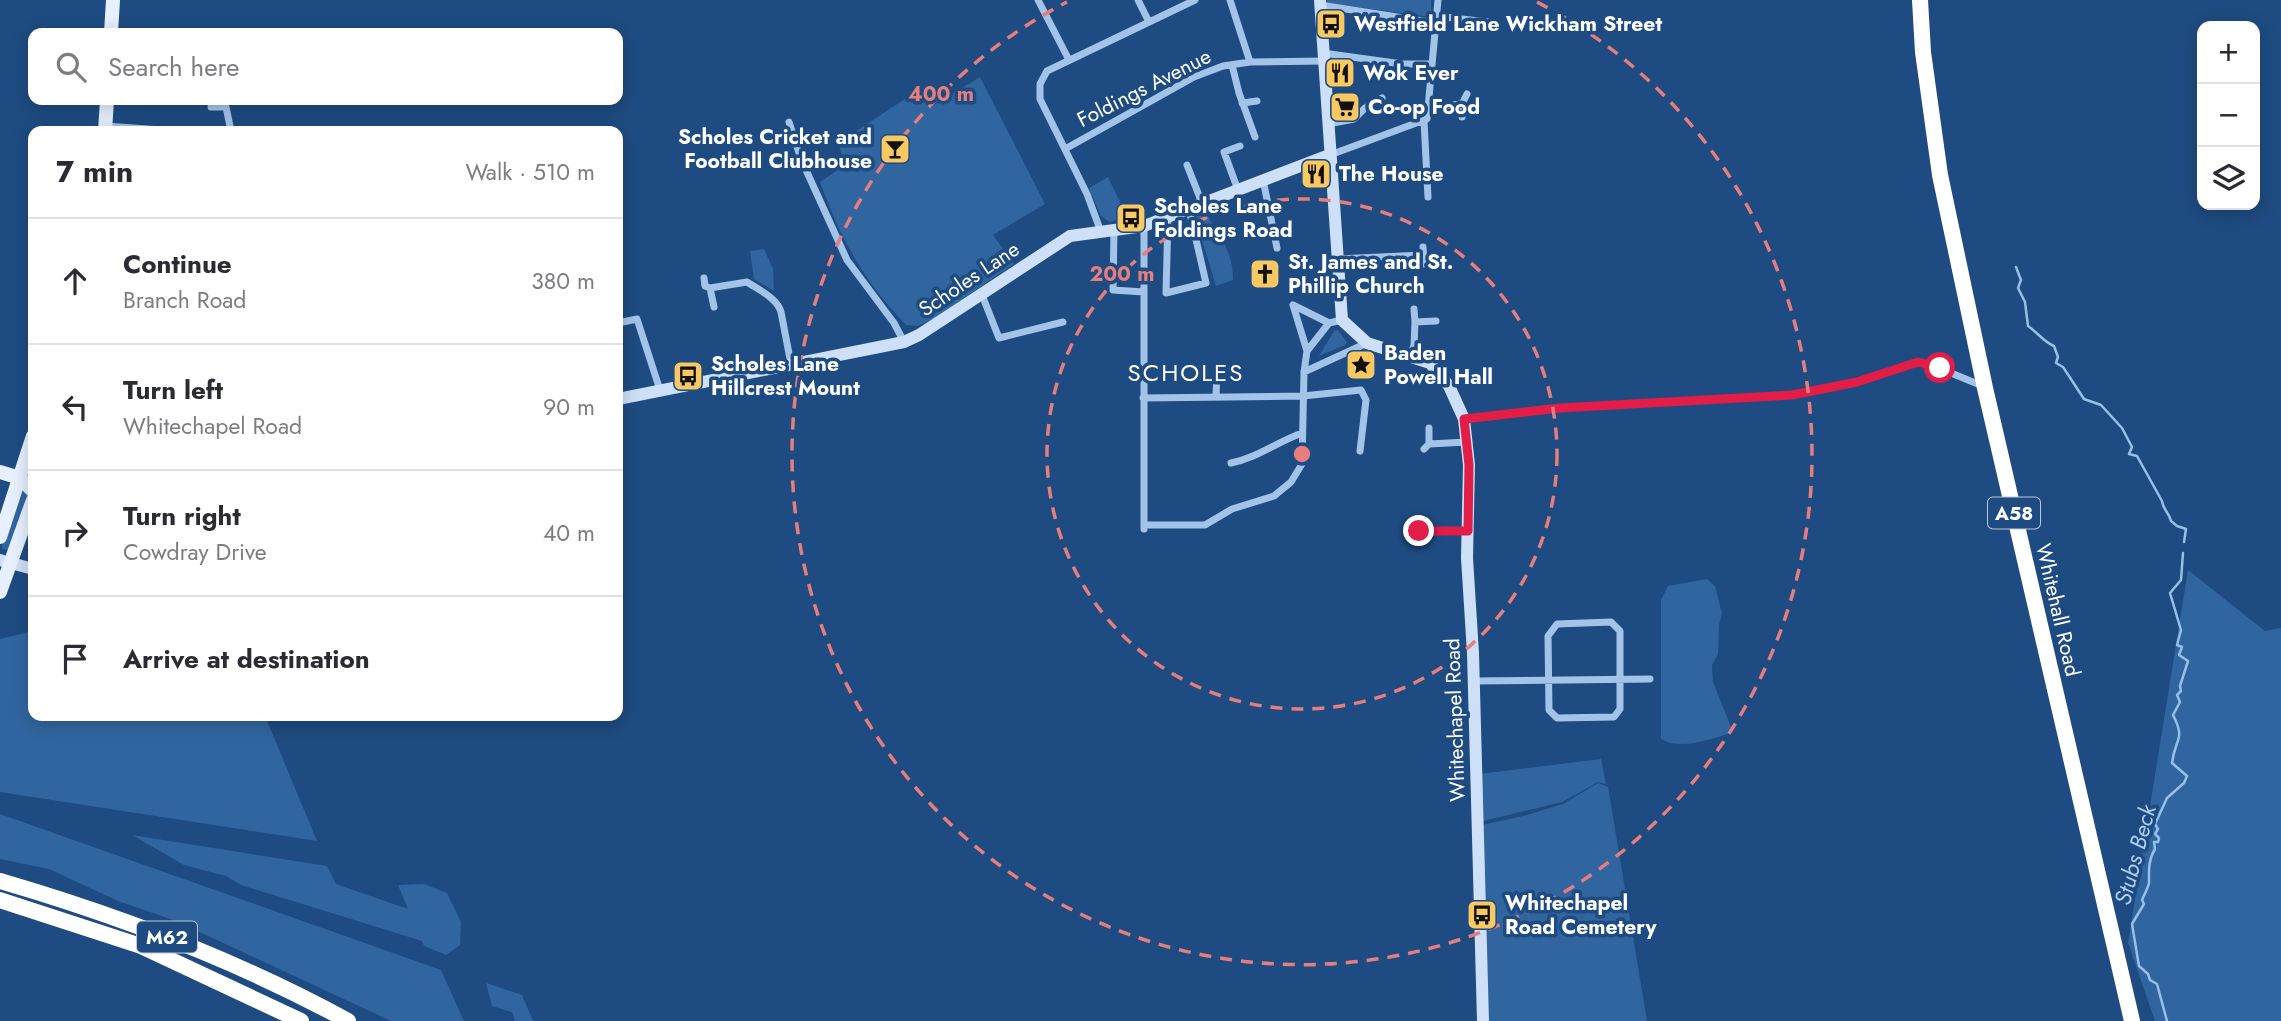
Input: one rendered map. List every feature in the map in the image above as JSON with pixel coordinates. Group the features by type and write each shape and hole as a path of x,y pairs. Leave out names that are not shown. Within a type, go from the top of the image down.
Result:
{"highway":[{"name":"Whitehall Road","path":"1920,0 1923,52 1940,175 1985,388 2132,1021"},
{"name":"M62","path":"0,881 70,901 184,944 282,985 348,1021"},
{"name":"M62","path":"0,900 141,946 301,1021"}],"main road":[{"path":"111,28 113,0"},
{"path":"1320,2 1337,259 1336,322 1367,343"},
{"path":"105,126 107,105"},
{"name":"Scholes Lane","path":"623,398 904,342 982,295 1070,236 1144,226 1329,155"},
{"name":"Whitechapel Road","path":"1367,343 1430,363 1440,373 1457,402 1464,419 1468,442 1468,531 1483,1021"},
{"path":"0,472 26,475 0,537"},
{"path":"0,592 5,561 28,511"},
{"path":"5,561 28,568"}],"street":[{"path":"1038,0 1069,60"},
{"path":"1138,0 1149,22"},
{"path":"1144,292 1113,290 1107,231 1040,99 1040,84 1047,71 1195,0"},
{"path":"1230,0 1250,62"},
{"path":"1329,155 1427,119 1438,0"},
{"path":"1320,2 1436,20 1494,23"},
{"name":"Foldings Avenue","path":"1065,149 1194,77 1232,65 1324,57 1432,64"},
{"path":"1232,65 1242,103 1255,136"},
{"path":"1462,117 1462,104 1467,94"},
{"path":"1328,124 1354,119 1382,98"},
{"path":"1242,103 1257,101"},
{"path":"1429,107 1462,104"},
{"path":"211,107 230,105 231,126"},
{"path":"1424,121 1428,197"},
{"path":"789,122 801,159 847,260 894,323 904,342"},
{"path":"1238,190 1223,152 1240,146"},
{"path":"1187,166 1202,204"},
{"path":"1263,180 1277,248"},
{"path":"1168,217 1166,293 1206,283 1189,209"},
{"path":"1144,226 1144,527 1205,525 1232,509 1274,496 1291,482 1302,464 1307,351 1293,304 1336,322 1307,351"},
{"path":"1337,259 1423,255"},
{"path":"704,278 705,286 710,288 747,282 779,305 791,364"},
{"path":"710,288 714,307"},
{"path":"982,295 999,338 1063,321"},
{"path":"1410,355 1414,346 1415,309"},
{"path":"623,322 637,319 660,390"},
{"path":"1415,322 1436,321"},
{"path":"1304,372 1367,343"},
{"path":"1464,419 1574,407 1792,395 1857,382 1918,362 1940,368 1985,388"},
{"path":"1216,397 1217,372"},
{"path":"1143,398 1303,396 1361,390 1366,400 1360,451"},
{"path":"1429,428 1427,447 1468,442"},
{"path":"1231,463 1248,460 1281,441 1302,433"},
{"path":"1413,523 1419,531 1468,531"},
{"path":"1611,622 1620,631 1620,709 1614,717 1557,718 1549,710 1549,680 1548,636 1557,624 1611,622"},
{"path":"1474,681 1650,679"}],"shaded area":[{"path":"1327,0 1431,0 1431,17 1327,3"},
{"path":"980,77 1045,204 993,235 1014,264 933,319 918,326 906,325 865,275 845,241 820,182 845,165 838,143 917,91 929,108"},
{"path":"1108,177 1127,217 1110,222 1101,216 1089,188"},
{"path":"1203,211 1225,244 1232,264 1233,280 1216,286 1195,217"},
{"path":"764,249 773,269 774,291 754,279 750,251"},
{"path":"1338,330 1347,342 1345,345 1319,356 1334,331"},
{"path":"24,490 28,496 10,550 2,549 2,545 20,494"},
{"path":"2188,570 2265,631 2281,628 2281,1021 2155,1021 2128,943"},
{"path":"1707,579 1715,586 1722,614 1718,654 1712,665 1713,682 1733,732 1696,743 1677,744 1661,739 1661,600 1668,586"},
{"path":"28,632 28,721 267,721 317,841 0,792 0,639"},
{"path":"1601,759 1606,784 1598,782 1562,802 1483,821 1479,774"},
{"path":"1598,783 1608,787 1647,1021 1489,1021 1482,825 1563,804"},
{"path":"0,814 441,970 464,1021 391,1021 176,921 118,901 49,869 0,859"},
{"path":"132,835 327,866 336,884 408,909 398,885 424,884 447,893 461,922 460,945 446,955 424,946 422,941 241,885 226,876 184,865"},
{"path":"486,983 522,995 533,1021 515,1021 512,1012 492,1006"}],"waterway":[{"name":"Stubs Beck","path":"2016,267 2021,280 2018,288 2025,302 2028,326 2054,346 2058,357 2056,363 2063,367 2084,399 2101,405 2122,428 2132,447 2129,454 2137,456 2171,521 2186,529 2184,542"},
{"name":"Stubs Beck","path":"2167,1021 2157,984 2150,980 2148,974 2139,966 2132,924 2144,904 2142,900 2149,883 2154,842 2158,842 2159,838 2155,834 2158,829 2155,824 2167,798 2184,783 2187,776 2172,763 2179,735 2173,715 2180,702 2177,695 2181,691 2180,686 2188,661 2179,655 2182,647 2177,645 2181,630 2170,593 2181,580 2183,553"}],"place":[{"name":"Westfield Lane Wickham Street","path":"1331,24"},
{"name":"Wok Ever","path":"1340,73"},
{"name":"Co-op Food","path":"1345,107"},
{"name":"Scholes Cricket and Football Clubhouse","path":"895,149"},
{"name":"The House","path":"1316,174"},
{"name":"Scholes Lane Foldings Road","path":"1131,218"},
{"name":"St. James and St. Phillip Church","path":"1265,274"},
{"name":"Baden Powell Hall","path":"1361,365"},
{"name":"Scholes Lane Hillcrest Mount","path":"688,376"},
{"name":"Whitechapel Road Cemetery","path":"1482,915"}],"district":[{"name":"SCHOLES","path":"1186,373"}],"route":[{"path":"1419,531 1468,531 1469,465 1464,419 1560,408 1792,395 1857,382 1918,362 1940,368"}]}
